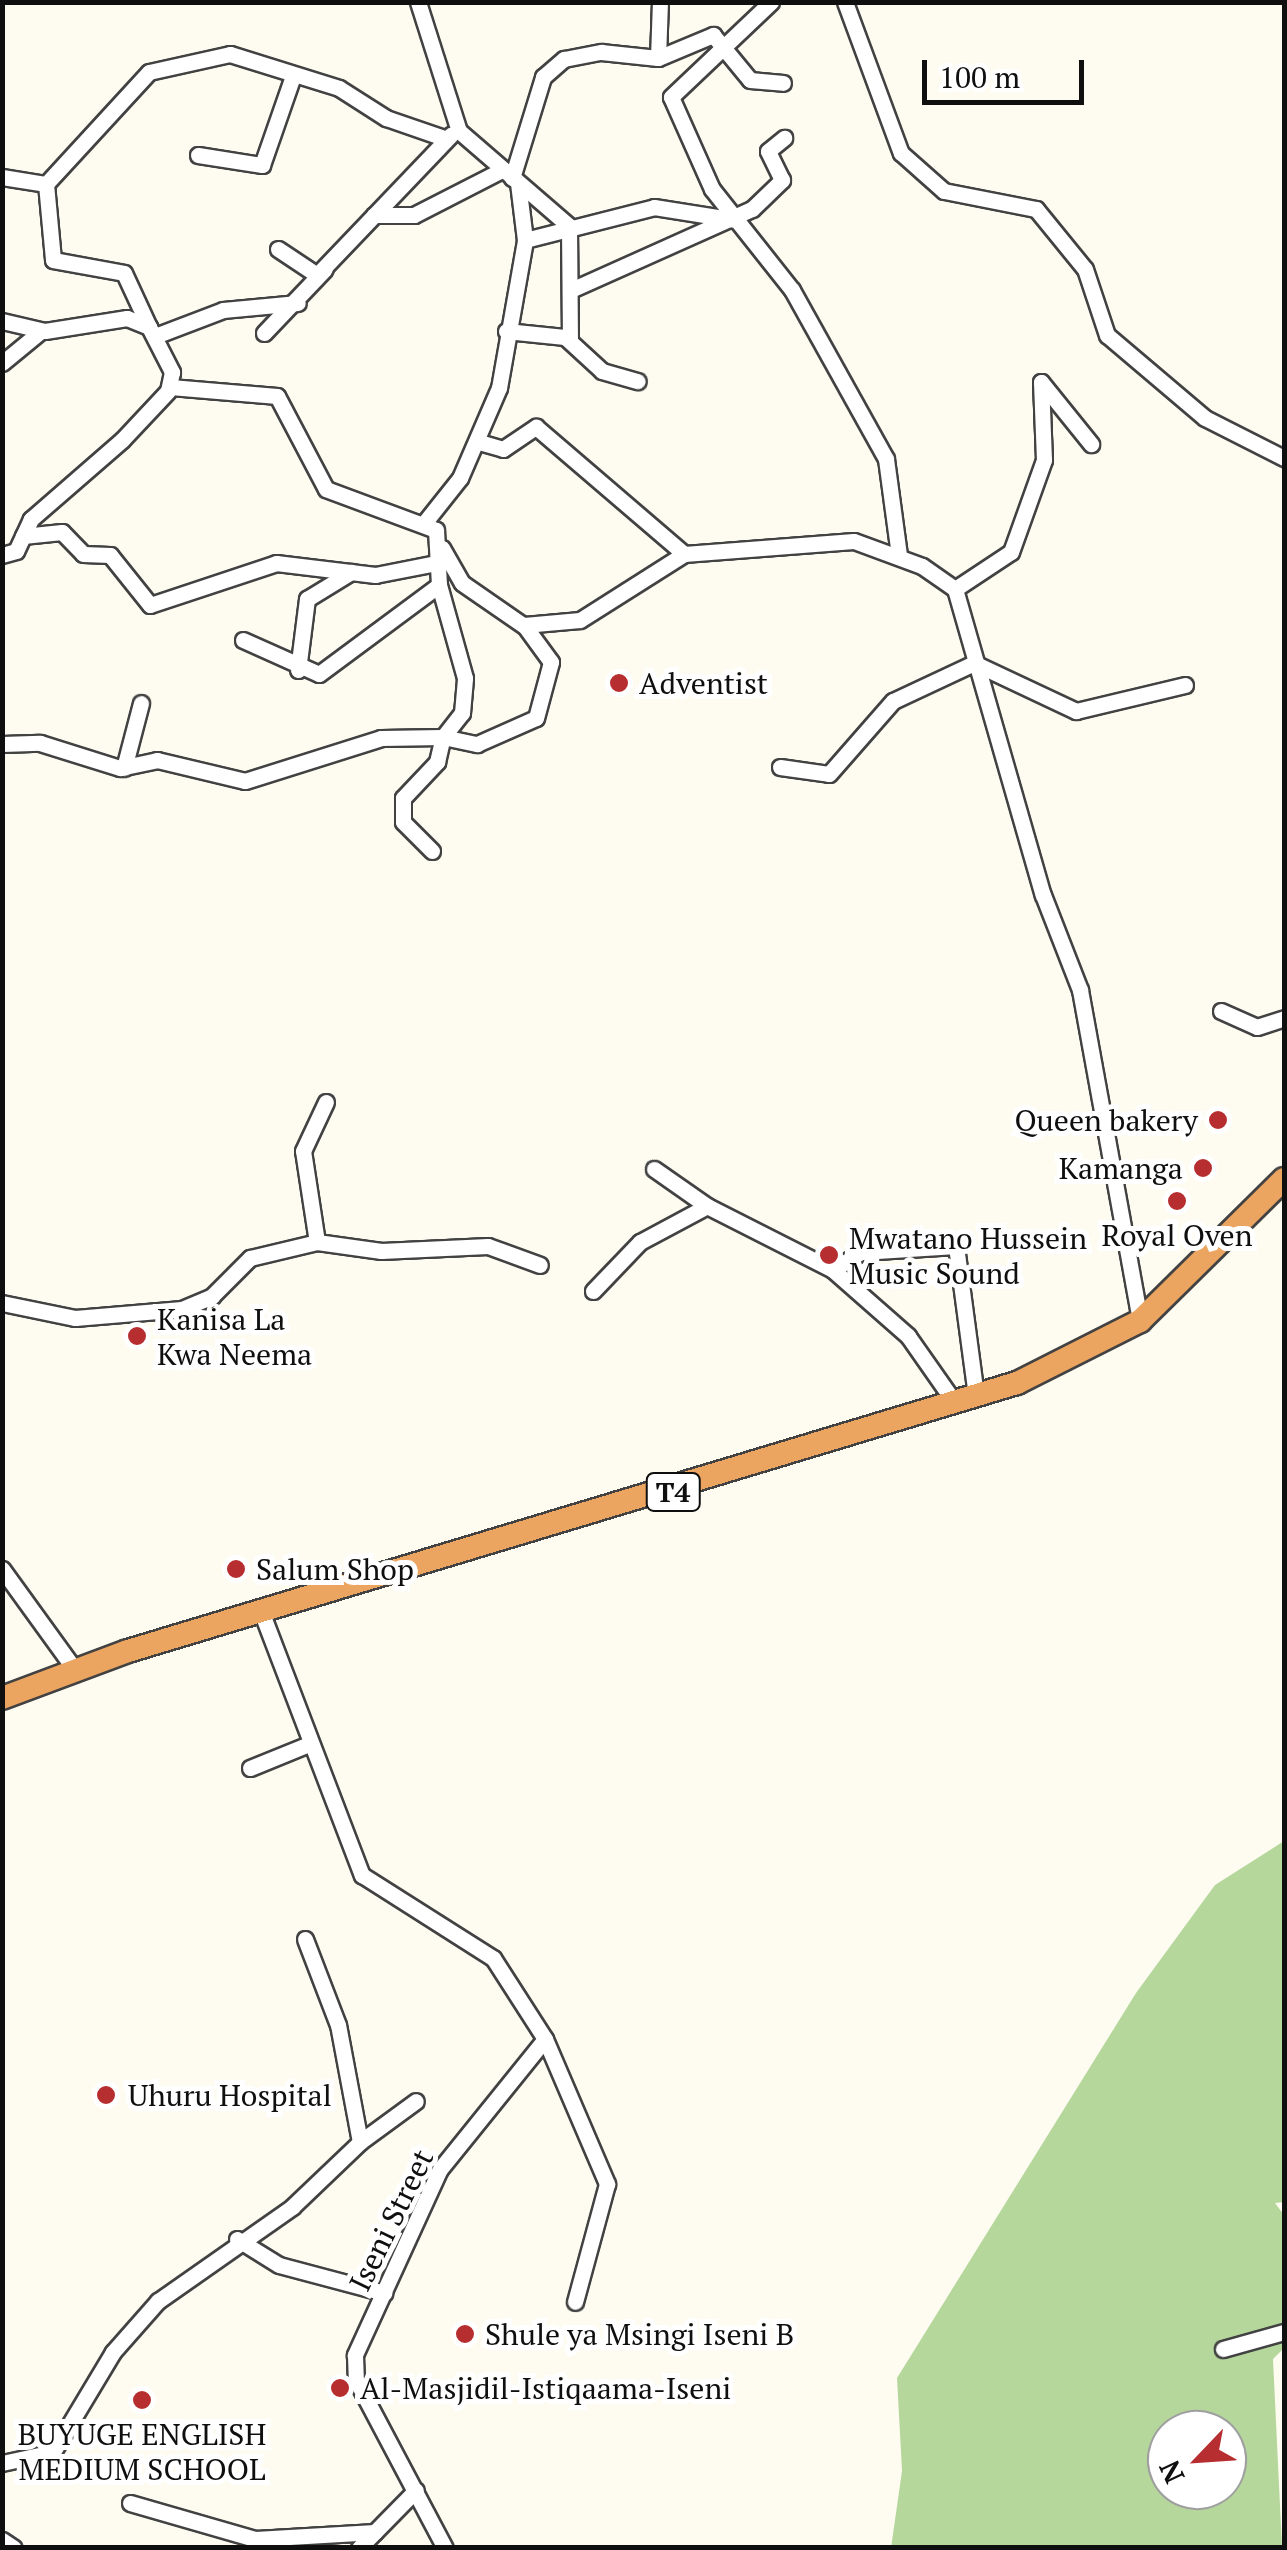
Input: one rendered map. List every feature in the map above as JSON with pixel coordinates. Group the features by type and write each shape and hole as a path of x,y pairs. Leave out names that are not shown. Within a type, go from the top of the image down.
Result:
{"highway":[{"name":"T4","path":"2,1698 74,1670 260,1611 965,1400 1140,1320 1284,1179"}],"street":[{"path":"418,2 452,135"},
{"path":"658,58 660,2"},
{"path":"771,2 728,46 671,94 708,182 792,290 886,459 898,554"},
{"path":"845,2 902,153 944,191 1036,209 1077,255 1107,335 1205,418 1284,458"},
{"path":"426,522 479,442 525,240 509,178 550,66 601,52 658,58 712,36 728,46 750,80 783,83"},
{"path":"170,387 152,332 124,273 53,260 46,184 149,72 230,54 292,79 339,88 386,118 452,135 569,226 574,289 570,340"},
{"path":"198,155 262,165 292,79"},
{"path":"264,333 298,303 374,215 452,135"},
{"path":"574,289 736,220 782,180 768,151 784,138"},
{"path":"2,178 46,184"},
{"path":"374,215 414,214 509,178"},
{"path":"525,240 654,207 736,220"},
{"path":"278,249 312,275 325,269"},
{"path":"2,322 41,330 108,316 152,332 223,310 298,303"},
{"path":"2,363 41,330"},
{"path":"506,330 570,340 602,372 638,381"},
{"path":"956,589 1002,562 1016,539 1047,440 1041,382 1091,444"},
{"path":"170,387 276,396 326,489 426,522"},
{"path":"2,555 170,387"},
{"path":"479,442 503,449 536,427 684,554"},
{"path":"2,744 45,744 124,768 157,760 250,780 381,738 443,737 477,744 536,718 551,662 524,626 462,582 439,555 426,522"},
{"path":"23,536 62,532 83,554 110,556 150,605 276,563 351,572 439,555"},
{"path":"524,626 580,620 684,554 854,541 898,554 956,589 974,663 1080,990 1140,1320"},
{"path":"432,852 400,816 466,695 439,585 439,555"},
{"path":"298,670 306,601 351,572"},
{"path":"243,640 298,670 331,669 439,585"},
{"path":"974,663 1076,711 1185,685"},
{"path":"780,767 828,774 892,701 974,663"},
{"path":"124,768 142,703"},
{"path":"1220,1011 1256,1027 1284,1018"},
{"path":"318,1242 304,1150 326,1102"},
{"path":"654,1169 707,1206 833,1270 908,1336 965,1400"},
{"path":"593,1290 640,1242 707,1206"},
{"path":"2,1302 75,1318 182,1309 212,1296 250,1258 318,1242 357,1250 488,1246 540,1265"},
{"path":"833,1270 861,1252 956,1246 965,1400"},
{"path":"2,1569 74,1670"},
{"path":"260,1611 362,1876 493,1958 545,2038 607,2184 574,2302"},
{"path":"250,1768 309,1744"},
{"path":"304,1939 338,2025 360,2142"},
{"name":"Iseni Street","path":"445,2548 354,2368 440,2169 545,2038"},
{"path":"2,2463 53,2452 112,2352 180,2279 292,2208 360,2142 416,2101"},
{"path":"238,2239 278,2264 384,2293"},
{"path":"1223,2349 1284,2332"},
{"path":"359,2548 416,2490"},
{"path":"130,2504 255,2539 376,2532"},
{"path":"2,2540 14,2548"}],"green space":[{"path":"1284,1841 1284,2202 1275,2203 1284,2215 1284,2348 1273,2359 1282,2547 891,2548 902,2471 897,2378 1136,1993 1215,1885"}],"place":[{"name":"Adventist","path":"619,683"},
{"name":"Queen bakery","path":"1218,1120"},
{"name":"Kamanga","path":"1203,1168"},
{"name":"Royal Oven","path":"1177,1201"},
{"name":"Mwatano Hussein Music Sound","path":"829,1255"},
{"name":"Kanisa La Kwa Neema","path":"137,1336"},
{"name":"Salum Shop","path":"236,1569"},
{"name":"Uhuru Hospital","path":"106,2095"},
{"name":"Shule ya Msingi Iseni B","path":"465,2334"},
{"name":"Al-Masjidil-Istiqaama-Iseni","path":"340,2388"},
{"name":"BUYUGE ENGLISH MEDIUM SCHOOL","path":"142,2400"}]}
